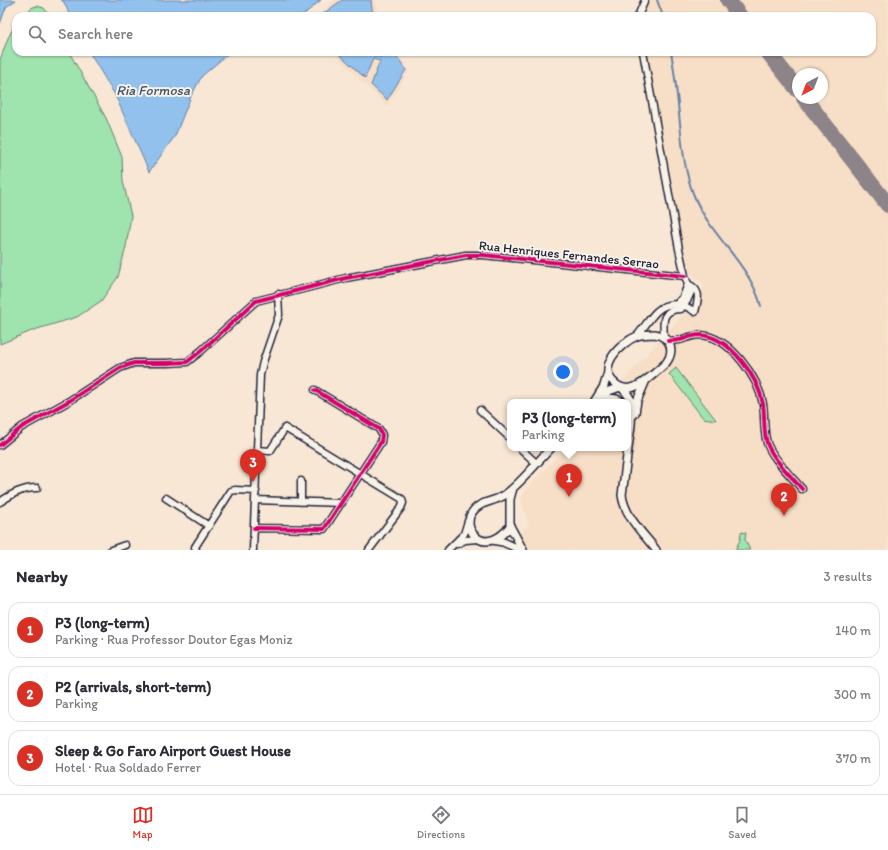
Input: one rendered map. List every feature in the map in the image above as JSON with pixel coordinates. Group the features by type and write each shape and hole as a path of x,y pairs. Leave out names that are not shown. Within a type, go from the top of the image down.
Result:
{"street":[{"path":"640,12 645,0"},
{"path":"599,399 609,391 636,386 646,380 670,359 672,352 666,339 663,326 664,317 670,311 681,309 691,292 685,276 665,178 644,56"},
{"name":"Rua Henriques Fernandes Serrao","path":"0,446 22,427 69,402 120,368 134,363 167,364 187,362 256,301 278,294 346,278 466,255 505,257 685,276"},
{"path":"677,304 683,298 688,284"},
{"path":"637,336 657,311 667,306 677,304 695,309 698,292 693,286 688,284"},
{"path":"253,550 260,375 279,315 278,294"},
{"path":"597,399 604,386 613,354 625,342 637,336 655,334 666,339 679,340 690,336 701,335 721,342 735,353 758,387 763,403 765,435 770,451 802,489"},
{"path":"608,372 614,383 621,388 630,399"},
{"path":"631,425 637,401 646,380"},
{"path":"254,528 324,529 381,442 382,435 379,429 315,390"},
{"path":"631,400 631,425"},
{"path":"480,410 507,435"},
{"path":"258,450 270,451 285,428 402,499 404,503 401,508 369,550"},
{"path":"523,451 536,463"},
{"path":"448,550 464,534 473,510 478,505 502,497 513,488 547,451"},
{"path":"628,451 622,495 623,502 629,515 656,550"},
{"path":"301,481 301,502"},
{"path":"0,502 26,488 36,488"},
{"path":"513,488 510,499 510,526 522,550"},
{"path":"196,550 195,547 231,491 256,492"},
{"path":"166,498 209,526"},
{"path":"255,500 342,503"},
{"path":"492,500 498,501 505,506 509,512"},
{"path":"469,519 470,529 478,539"},
{"path":"454,545 465,540 492,540 502,535 510,526"},
{"path":"492,540 503,542 522,550"},
{"path":"111,550 125,545"}],"shaded area":[{"path":"335,0 375,0 379,12 321,12"},
{"path":"647,0 888,0 888,550 507,550 505,547 529,525 521,499 526,490 562,451 631,451 631,399 607,399 700,296 700,292 705,285 689,272 681,249 646,56 876,56 876,12 643,12"},
{"path":"337,56 400,56 409,71 387,106"}],"green space":[{"path":"37,6 44,8 46,12 27,12"},
{"path":"12,30 12,56 71,56 106,118 122,157 123,181 131,216 126,247 118,277 101,301 77,317 34,330 0,344 0,60"},
{"path":"676,368 716,420 703,418 669,374"},
{"path":"741,532 746,533 745,540 750,550 735,550 740,540"}],"water":[{"path":"0,0 16,0 6,7 0,24"},
{"path":"61,0 321,0 307,12 68,12 64,2"},
{"path":"342,0 371,0 372,12 326,12"},
{"name":"Ria Formosa","path":"91,56 225,56 202,76 191,96 175,136 149,172 115,95"},
{"path":"341,56 397,56 406,70 387,100 371,85 380,61 373,59 365,78"}],"waterway":[{"path":"657,0 662,12"},
{"path":"672,56 684,158 692,190 702,212 711,226 748,277 756,291 761,306"}],"taxiway":[{"path":"728,0 737,12"},
{"path":"771,56 792,82"},
{"path":"809,104 888,205"}],"cycle path":[{"path":"0,445 22,427 69,401 120,368 134,363 187,362 256,301 346,278 466,255 483,255 685,276"},
{"path":"668,341 680,340 698,335 712,337 722,343 741,360 749,371 760,393 763,404 766,438 769,449 777,461 802,489"},
{"path":"254,528 324,529 381,442 382,435 379,429 315,390"}],"place":[{"name":"Sleep & Go Faro Airport Guest House","path":"253,482"},
{"name":"P3 (long-term)","path":"569,497"},
{"name":"P2 (arrivals, short-term)","path":"784,516"}]}
